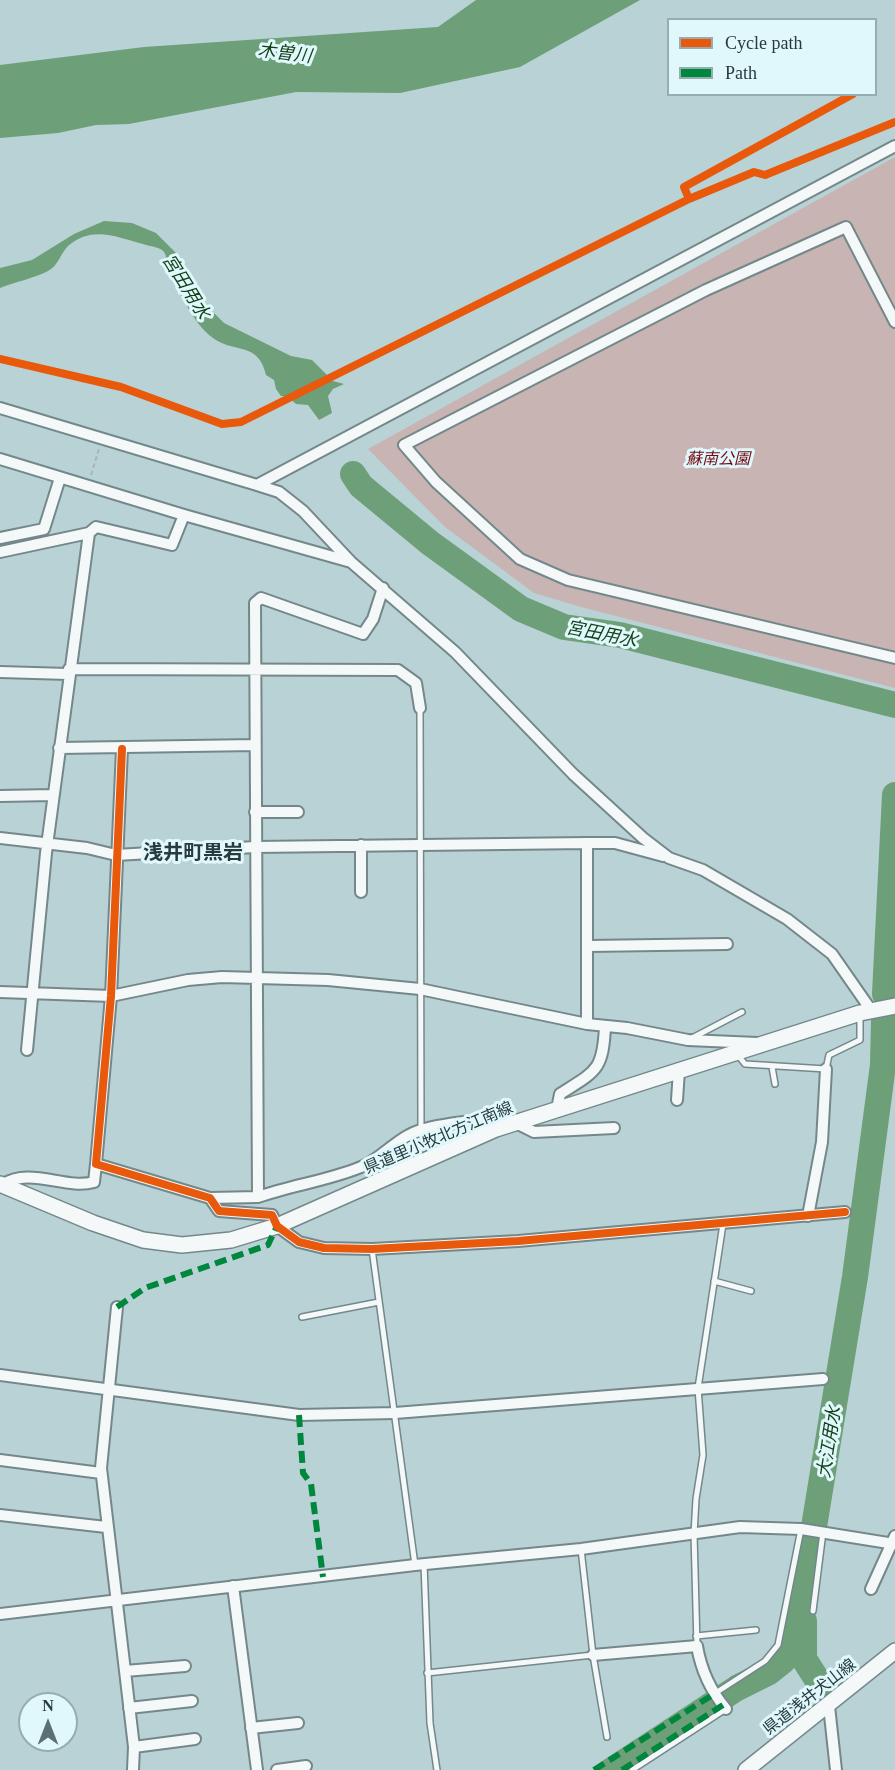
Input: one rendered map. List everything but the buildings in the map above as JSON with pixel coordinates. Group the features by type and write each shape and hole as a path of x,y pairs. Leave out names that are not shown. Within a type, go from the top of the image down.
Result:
{"main road":[{"name":"県道里小牧北方江南線","path":"1,1184 125,1235 162,1244 204,1245 277,1226 496,1129 763,1043 866,1012 895,1006"},
{"name":"県道浅井犬山線","path":"746,1770 763,1754 829,1706 895,1651"}],"street":[{"path":"257,485 895,146"},
{"path":"895,322 846,227 706,290 404,445 436,482 520,559 568,580 895,658"},
{"path":"0,408 279,492 303,511 351,562 454,652 573,774 643,838 669,858"},
{"path":"0,459 184,516 351,562"},
{"path":"0,538 44,529 60,478"},
{"path":"0,552 89,533 96,527 172,545 184,516"},
{"path":"27,1050 47,844 89,533"},
{"path":"258,1197 255,603 261,598 363,634 373,619 383,588"},
{"path":"0,672 398,670 416,683 420,708"},
{"path":"59,748 255,745"},
{"path":"1,1184 17,1178 31,1177 85,1184 94,1182 111,996 122,748"},
{"path":"0,796 53,795"},
{"path":"255,812 298,812"},
{"path":"0,838 87,848 116,855 255,847 419,843 615,843 703,870 787,920 832,954 866,1012"},
{"path":"587,843 587,1024"},
{"path":"362,845 362,892"},
{"path":"588,946 727,944"},
{"path":"0,992 111,996 188,980 256,976 420,989 587,1024 688,1040 763,1043"},
{"path":"557,1109 560,1094 593,1072 603,1055 605,1026"},
{"path":"808,1216 822,1142 826,1069"},
{"path":"677,1100 679,1070"},
{"path":"96,1164 210,1198 258,1197 363,1167 408,1135 421,1131 493,1118 496,1129"},
{"path":"516,1123 534,1132 614,1128"},
{"path":"210,1198 219,1211 272,1215 277,1226 299,1242 315,1246 372,1249 506,1242 845,1212"},
{"path":"117,1307 101,1473 134,1747 133,1770"},
{"path":"0,1375 299,1415 395,1413 823,1379"},
{"path":"0,1460 101,1473"},
{"path":"0,1515 106,1527"},
{"path":"0,1614 420,1565 581,1549 740,1527 801,1529 894,1541 871,1589"},
{"path":"233,1586 257,1770"},
{"path":"593,1655 696,1641 700,1666 714,1694 724,1706"},
{"path":"124,1671 185,1666"},
{"path":"129,1708 192,1701"},
{"path":"829,1706 836,1770"},
{"path":"251,1728 298,1723"},
{"path":"134,1747 195,1739"},
{"path":"277,1770 306,1766"}],"lane":[{"path":"420,708 421,1131"},
{"path":"688,1040 742,1012"},
{"path":"736,1052 745,1064 826,1069 829,1055 860,1040 866,1012"},
{"path":"772,1067 775,1084"},
{"path":"723,1224 698,1388 703,1455 696,1499 694,1534 696,1641 756,1630"},
{"path":"372,1249 395,1413 420,1565 430,1723 437,1770"},
{"path":"714,1281 751,1290"},
{"path":"302,1317 379,1302"},
{"path":"714,1694 765,1661 778,1645 801,1529"},
{"path":"813,1611 822,1532"},
{"path":"581,1549 593,1655 607,1737"},
{"path":"427,1673 593,1655"},
{"path":"632,1770 724,1706"}],"path":[{"path":"87,486 102,438"}],"green space":[{"name":"蘇南公園","path":"895,157 895,688 534,593 445,527 368,449"}],"water":[{"name":"木曽川","path":"476,0 640,0 520,67 400,93 296,92 129,124 96,125 58,133 0,138 0,65 144,47 438,27"},
{"path":"104,221 132,223 156,233 181,258 206,305 224,323 291,356 312,360 333,381 344,384 333,389 328,396 332,413 319,420 308,405 296,404 287,396 281,396 274,380 266,375 257,357 245,350 221,343 205,331 164,265 165,253 157,248 105,234 86,236 68,246 55,266 48,271 0,288 0,268 32,260 74,234"}],"waterway":[{"name":"宮田用水","path":"353,474 361,486 430,543 521,609 564,627 620,635 895,705"},
{"name":"大江用水","path":"885,994 895,795"},
{"name":"大江用水","path":"612,1770 737,1688 769,1672 784,1660 800,1612 855,1277 883,1065 884,1020"},
{"path":"804,1621 804,1659 825,1692"}],"marked path":[{"path":"117,1307 145,1288 268,1245 277,1226"},
{"path":"299,1415 303,1473 311,1484 323,1577"},
{"path":"594,1770 714,1694"},
{"path":"622,1770 723,1705"}],"cycle path":[{"path":"689,199 684,187 849,96"},
{"path":"0,359 121,387 222,424 241,422 689,199 754,172 765,175 895,122"},
{"path":"122,749 111,996 96,1164 210,1198 219,1211 272,1215 277,1226 299,1242 324,1248 372,1249 518,1241 845,1212"}],"district":[{"name":"浅井町黒岩","path":"193,851"}]}
